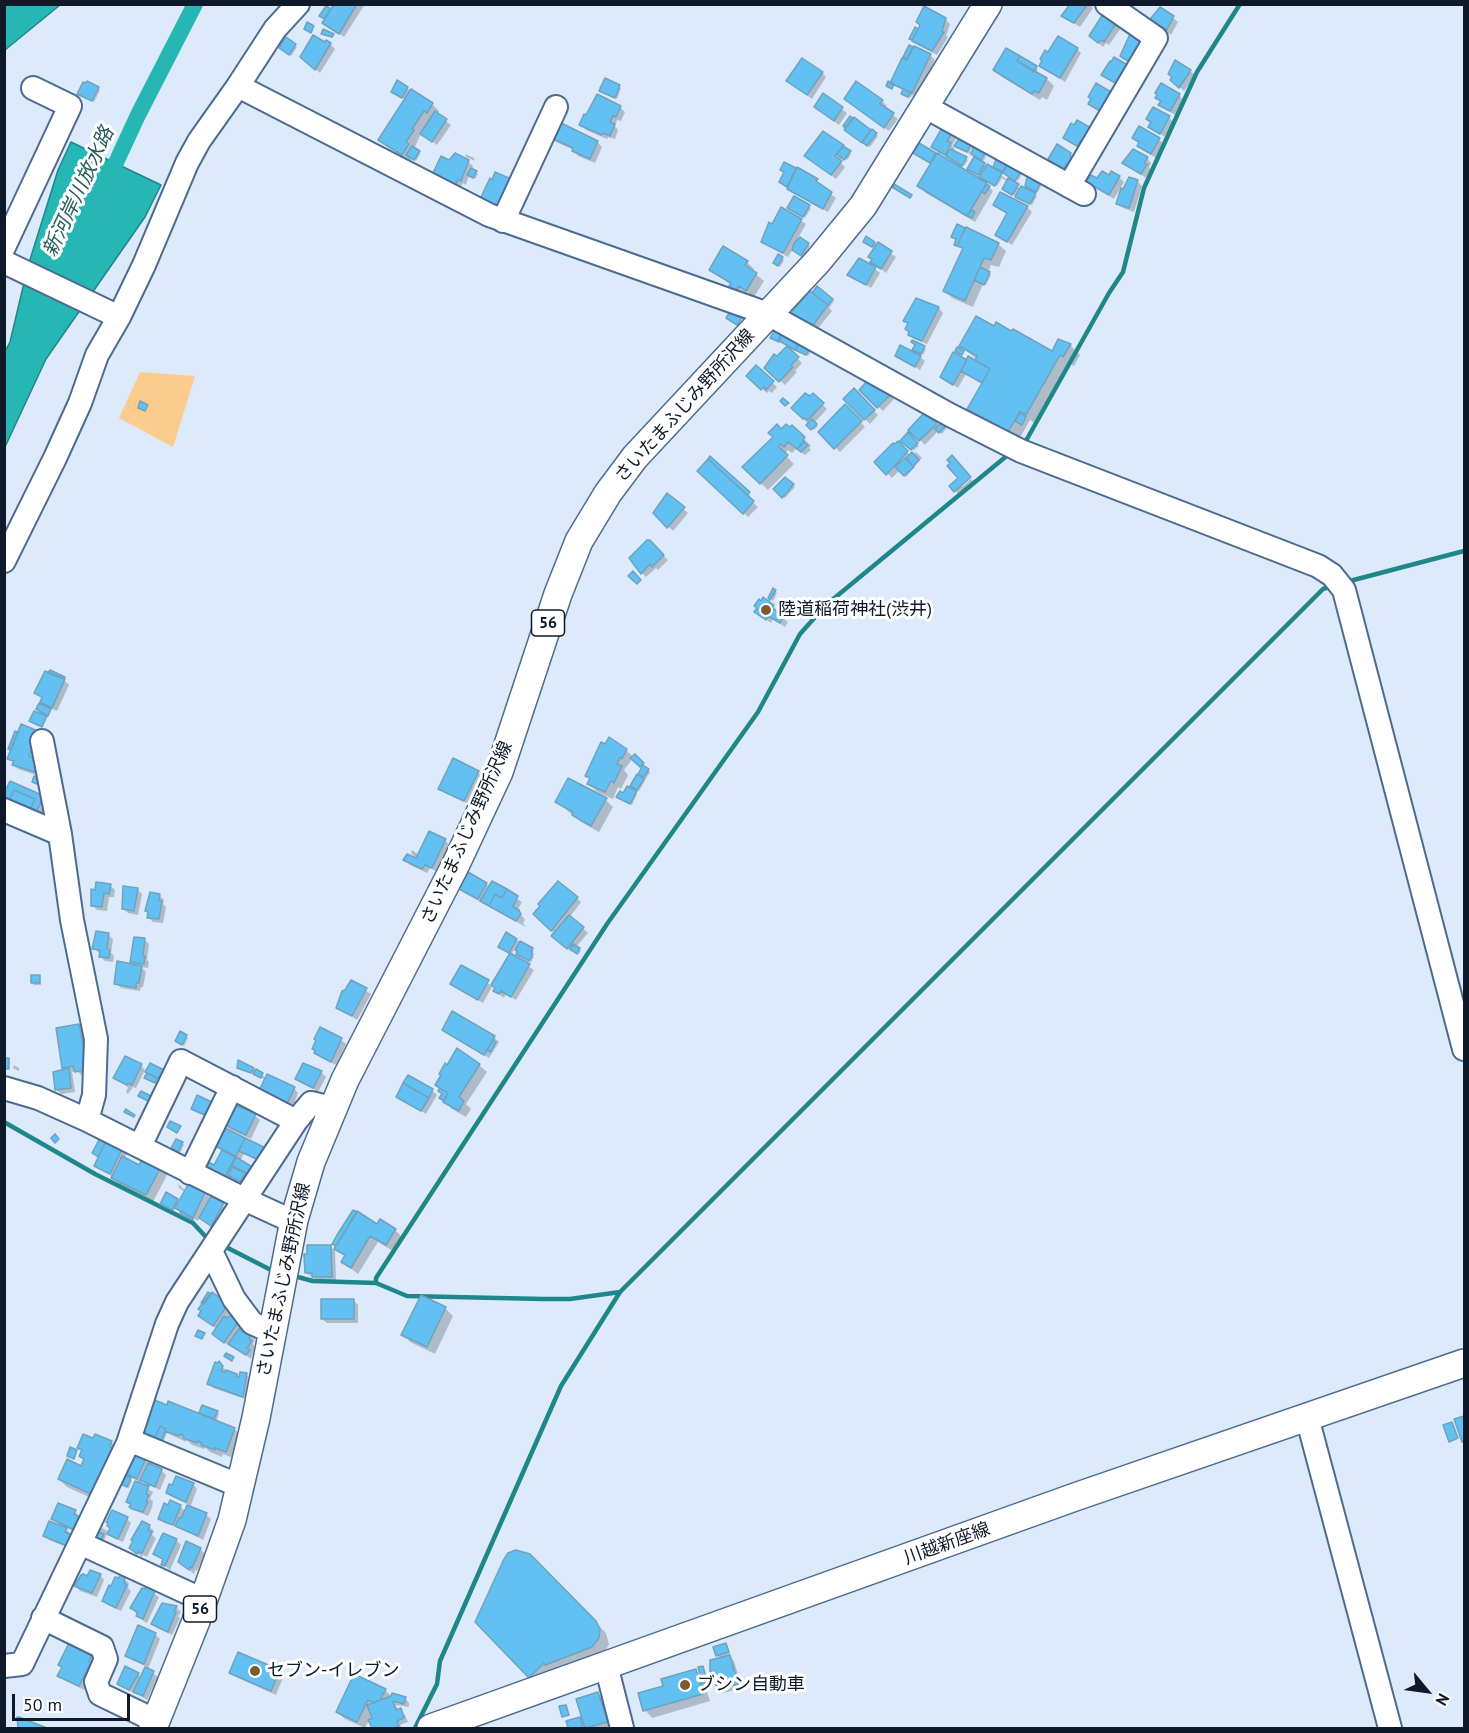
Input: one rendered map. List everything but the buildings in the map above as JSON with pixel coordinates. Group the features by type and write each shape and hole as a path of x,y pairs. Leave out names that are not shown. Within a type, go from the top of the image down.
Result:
{"main road":[{"name":"さいたまふじみ野所沢線","path":"154,1725 232,1520 256,1418 294,1220 311,1162 332,1108 456,864 499,772 558,594 579,541 608,493 635,457 818,261 863,206 988,4"},
{"name":"川越新座線","path":"431,1728 1075,1497 1464,1363"}],"street":[{"path":"7,544 56,458 80,403 112,314 144,265 187,163 199,141 238,87 275,29 298,4"},
{"path":"924,106 1076,190 1156,38 1107,4"},
{"path":"238,87 503,221 768,314 950,415 1021,451 1318,566 1332,575 1346,596 1464,1049"},
{"path":"4,247 70,106 33,88"},
{"path":"503,221 556,107"},
{"path":"4,262 112,314"},
{"path":"42,741 60,834 72,920 96,1039 94,1095 87,1120"},
{"path":"4,810 60,834"},
{"path":"140,1146 181,1061 296,1121"},
{"path":"4,1088 38,1098 87,1120 190,1173 294,1220"},
{"path":"190,1173 232,1088"},
{"path":"4,1666 22,1664 129,1440 167,1324 177,1302 296,1121 311,1103 332,1108"},
{"path":"211,1251 234,1299 252,1323 272,1332"},
{"path":"1307,1417 1390,1728"},
{"path":"129,1440 240,1486"},
{"path":"80,1543 203,1600"},
{"path":"43,1618 102,1647 106,1659 96,1682 100,1695 154,1725"},
{"path":"606,1665 622,1728"}],"shaded area":[{"path":"140,372 195,376 173,447 119,418"}],"water":[{"path":"5,4 60,4 60,5 5,50"},
{"path":"71,142 161,185 145,217 46,359 5,447 4,353 10,342 28,266 58,170"}],"waterway":[{"name":"新河岸川放水路","path":"107,182 138,115 195,4"},
{"path":"1022,443 1027,439 1123,272 1144,188 1197,72 1240,4"},
{"path":"376,1283 376,1278 607,924 758,712 800,634 826,605 1009,454"},
{"path":"1346,582 1464,551"},
{"path":"415,1728 437,1684 440,1661 561,1386 620,1292 1323,589 1332,586"},
{"path":"4,1122 95,1174 193,1223 209,1239"},
{"path":"222,1245 277,1271"},
{"path":"294,1276 313,1281 376,1283 407,1296 570,1299 620,1292"}],"place":[{"name":"陸道稲荷神社(渋井)","path":"766,610"},
{"name":"セブン-イレブン","path":"255,1671"},
{"name":"ブシン自動車","path":"685,1685"}]}
